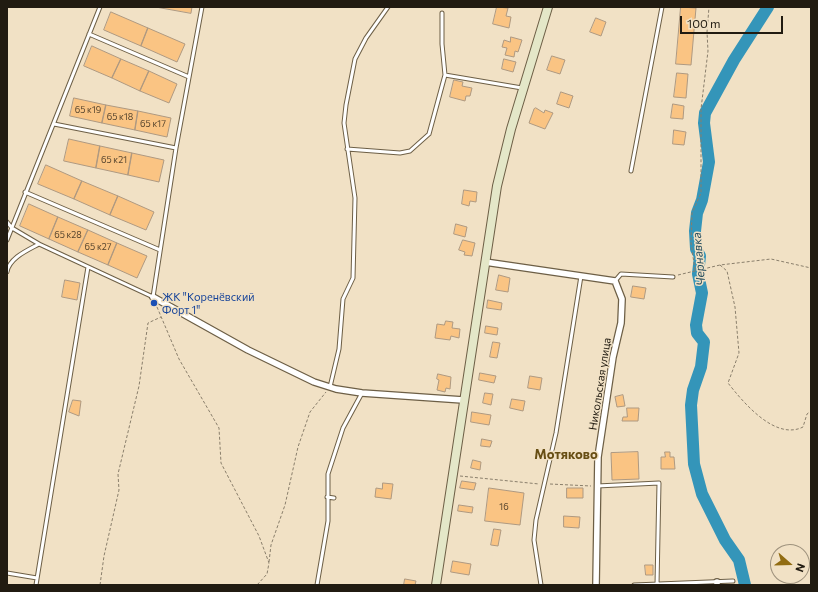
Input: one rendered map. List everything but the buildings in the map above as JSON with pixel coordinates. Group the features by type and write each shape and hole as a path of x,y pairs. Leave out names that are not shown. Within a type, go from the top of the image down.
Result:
{"main road":[{"path":"436,585 463,400 497,186 548,7"}],"street":[{"path":"485,262 615,281"},
{"name":"Никольская улица","path":"596,585 598,458 613,357 621,323 622,299 615,281"},
{"path":"153,297 248,350 314,382 330,387 362,393 463,400"}],"lane":[{"path":"7,240 100,7"},
{"path":"7,222 12,228 39,244 153,297 176,148 202,7"},
{"path":"330,387 339,349 343,299 353,278 355,198 344,123 356,59 366,38 388,7"},
{"path":"631,171 662,7"},
{"path":"347,149 400,153 410,150 419,144 429,134 445,75 442,44 442,13"},
{"path":"89,34 190,77"},
{"path":"445,75 524,88"},
{"path":"54,124 176,148"},
{"path":"25,192 160,250"},
{"path":"7,272 8,268 16,258 39,244"},
{"path":"36,585 88,267"},
{"path":"615,281 621,274 673,277"},
{"path":"541,585 534,540 536,520 543,484 556,433 581,276"},
{"path":"317,585 328,521 328,474 343,428 362,393"},
{"path":"597,486 659,483 657,585"},
{"path":"327,497 334,498"},
{"path":"7,573 37,578"},
{"path":"634,585 717,584 733,581"}],"path":[{"path":"695,270 691,243 692,213 701,193 701,109 708,51 708,7"},
{"path":"673,277 695,270 720,265 771,259 811,268"},
{"path":"720,265 727,271 738,330 739,353 728,383 745,404 774,426 796,430 803,427 807,414 811,412"},
{"path":"153,297 179,359 219,428 222,463 260,536 269,563"},
{"path":"100,585 104,556 119,490 118,474 139,386 148,323 161,317"},
{"path":"257,585 267,574 271,545 285,505 298,447 310,412 330,387"},
{"path":"452,476 543,484 597,486"}],"waterway":[{"name":"Чернавка","path":"745,585 739,560 725,540 702,494 694,464 691,405 693,390 701,367 704,342 697,333 696,325 702,293 698,274 700,256 696,249 695,231 697,213 702,200 709,162 704,123 705,113 734,60 768,7"}],"place":[{"name":"ЖК \"Коренёвский Форт 1\"","path":"154,303"}],"district":[{"name":"Мотяково","path":"566,455"}]}
